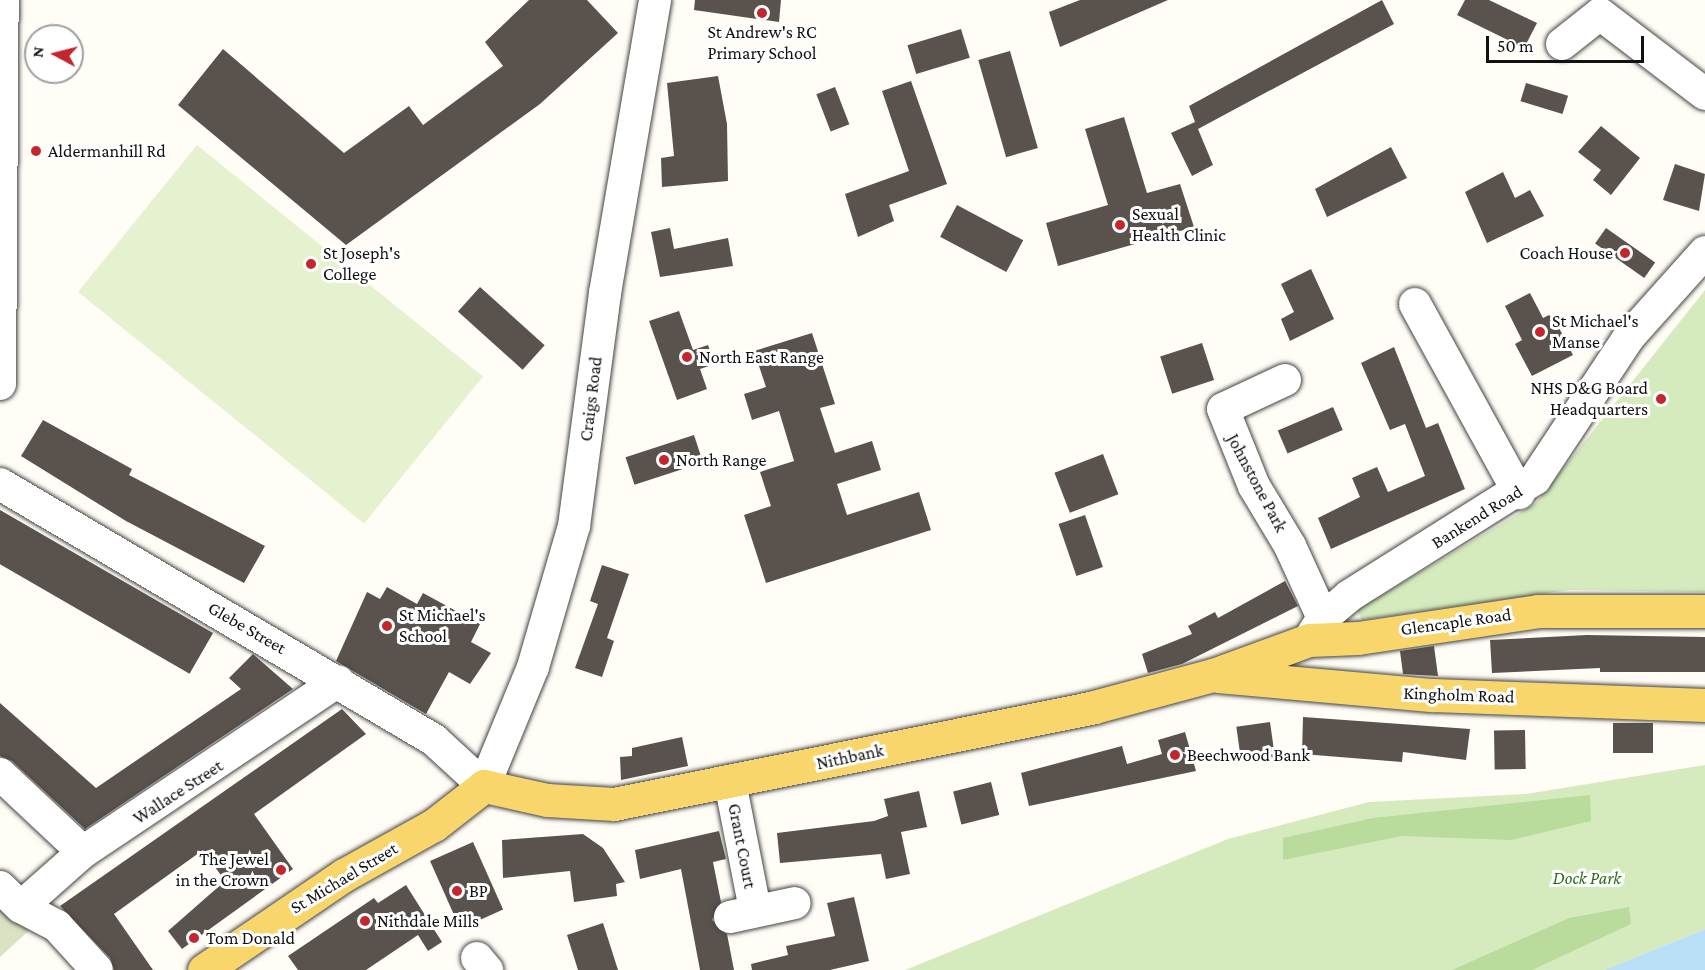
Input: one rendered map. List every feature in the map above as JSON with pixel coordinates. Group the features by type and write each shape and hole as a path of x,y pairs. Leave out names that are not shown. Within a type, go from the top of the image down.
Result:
{"main road":[{"name":"Glencaple Road","path":"1213,675 1316,629 1358,638 1538,611 1705,611"},
{"name":"Nithbank","path":"484,786 547,800 614,804 1094,707 1213,675"},
{"name":"Kingholm Road","path":"1213,675 1410,693 1705,705"},
{"name":"St Michael Street","path":"204,970 344,875 434,825 484,786"}],"street":[{"path":"0,384 3,0"},
{"name":"Craigs Road","path":"484,786 533,667 574,526 608,270 655,0"},
{"path":"1562,44 1600,14 1705,94"},
{"name":"Bankend Road","path":"1316,629 1519,493 1535,479 1629,337 1705,252"},
{"path":"1415,304 1519,493"},
{"name":"Johnstone Park","path":"1285,380 1223,409 1250,476 1290,546 1316,629"},
{"name":"Glebe Street","path":"0,484 338,681 434,740 484,786"},
{"name":"Wallace Street","path":"11,897 83,852 338,681"},
{"path":"0,774 83,852"},
{"name":"Grant Court","path":"730,782 742,914 795,903"},
{"path":"11,897 57,926 96,970"}],"green space":[{"path":"197,145 483,377 364,523 78,292"},
{"name":"NHS D&G Board Headquarters","path":"1705,290 1705,592 1569,590 1362,620 1357,610 1535,504"},
{"name":"Dock Park","path":"1705,765 1705,929 1604,970 905,970 1228,839 1369,802 1526,794"},
{"path":"1590,795 1591,821 1511,840 1402,836 1283,860 1283,838 1373,818"},
{"path":"0,904 33,927 0,957"},
{"path":"1629,907 1631,924 1532,970 1452,970 1569,918"}],"water":[{"path":"1705,929 1705,970 1604,970 1668,944"}],"building":[{"path":"529,0 587,0 618,33 540,104 346,245 178,105 223,49 344,153 409,106 423,125 503,66 485,42"},
{"path":"695,0 781,0 779,22 694,10"},
{"path":"1080,0 1168,0 1060,47 1049,12"},
{"path":"1382,0 1394,24 1198,129 1213,165 1192,176 1171,133 1195,122 1189,106"},
{"path":"1465,0 1489,0 1537,23 1524,48 1457,15"},
{"path":"961,29 970,58 916,74 907,45"},
{"path":"1010,51 1038,148 1006,157 978,60"},
{"path":"718,76 727,124 728,181 662,187 661,158 674,156 667,83"},
{"path":"911,81 947,184 889,205 894,221 858,237 845,194 909,171 882,91"},
{"path":"1526,83 1568,96 1563,114 1520,101"},
{"path":"835,87 849,124 831,132 816,94"},
{"name":"Sexual Health Clinic","path":"1124,117 1147,193 1180,184 1194,227 1058,266 1046,223 1108,205 1085,129"},
{"path":"1601,126 1640,158 1611,195 1593,180 1601,170 1578,152"},
{"path":"1391,147 1407,178 1327,217 1315,189"},
{"path":"1675,164 1705,174 1699,211 1663,200"},
{"path":"1503,172 1515,198 1530,190 1544,216 1487,243 1465,192"},
{"path":"957,205 1023,240 1006,272 940,237"},
{"path":"670,228 674,249 728,238 733,266 660,277 651,232"},
{"name":"Coach House","path":"1606,228 1655,262 1644,278 1595,244"},
{"path":"1311,269 1334,319 1290,341 1281,319 1294,312 1281,284"},
{"path":"480,287 545,345 523,370 458,312"},
{"name":"St Michael's Manse","path":"1530,293 1543,318 1549,315 1556,322 1573,355 1532,376 1515,344 1522,340 1505,306"},
{"name":"North East Range","path":"679,311 693,350 708,345 715,364 700,369 707,389 677,400 649,321"},
{"path":"812,333 835,404 820,408 835,453 872,441 881,470 837,484 847,515 919,492 931,530 766,583 744,515 771,506 760,472 794,461 779,411 752,420 744,394 766,387 754,351"},
{"path":"1202,343 1214,380 1172,394 1160,357"},
{"path":"1394,347 1426,428 1438,423 1465,489 1331,549 1318,518 1360,497 1352,478 1377,467 1388,492 1425,476 1405,424 1390,430 1361,363"},
{"path":"1333,407 1343,430 1288,453 1278,430"},
{"path":"43,420 132,469 129,475 265,546 244,583 126,521 21,456"},
{"name":"North Range","path":"694,435 703,463 634,485 626,457"},
{"path":"1103,454 1118,494 1070,513 1054,473"},
{"path":"0,510 213,633 190,674 0,564"},
{"path":"1085,515 1103,567 1076,576 1059,524"},
{"path":"602,565 629,574 607,638 614,641 602,677 575,668 598,604 590,601"},
{"path":"1285,581 1298,606 1182,664 1148,673 1142,654 1192,634 1188,626 1215,612 1218,618"},
{"path":"387,587 417,604 423,593 480,624 471,642 491,653 470,684 449,672 426,714 336,661 367,592 380,599"},
{"path":"1587,635 1705,637 1705,672 1600,672 1600,668 1492,673 1490,640"},
{"path":"1434,646 1438,676 1403,674 1400,651"},
{"path":"253,654 293,689 85,829 12,761 0,756 0,703 96,788 241,689 229,678"},
{"path":"342,709 366,734 254,814 293,869 182,949 168,931 225,881 203,850 114,914 153,970 114,970 110,958 60,906"},
{"path":"1303,717 1470,729 1466,760 1403,752 1402,762 1302,754"},
{"path":"1270,722 1275,758 1241,762 1236,727"},
{"path":"1613,723 1653,723 1653,753 1613,753"},
{"path":"1525,730 1526,769 1495,770 1494,731"},
{"path":"1185,732 1196,771 1029,806 1021,773 1122,746 1127,764 1162,754 1158,740"},
{"path":"682,737 688,766 621,780 620,757 632,756 632,748"},
{"path":"991,782 999,815 961,824 953,791"},
{"path":"919,791 927,827 901,832 910,874 886,879 881,854 780,863 777,833 874,821 888,816 884,799"},
{"path":"719,831 726,859 713,862 721,902 712,920 727,934 734,970 700,970 681,869 640,879 635,850"},
{"path":"583,834 603,848 625,882 616,884 617,896 574,902 570,871 503,878 502,840"},
{"path":"473,842 503,910 460,929 430,861"},
{"name":"Nithdale Mills","path":"406,885 442,942 428,951 418,935 366,970 298,970 288,956 374,898 378,903"},
{"path":"854,897 869,961 830,970 752,970 751,964 788,955 786,946 835,936 827,903"},
{"path":"603,923 618,970 578,970 567,935"}],"place":[{"name":"St Andrew's RC Primary School","path":"762,13"},
{"name":"Aldermanhill Rd","path":"36,151"},
{"name":"Sexual Health Clinic","path":"1120,225"},
{"name":"Coach House","path":"1625,253"},
{"name":"St Joseph's College","path":"311,264"},
{"name":"St Michael's Manse","path":"1540,332"},
{"name":"North East Range","path":"687,357"},
{"name":"NHS D&G Board Headquarters","path":"1661,399"},
{"name":"North Range","path":"664,460"},
{"name":"St Michael's School","path":"387,626"},
{"name":"Beechwood Bank","path":"1175,755"},
{"name":"The Jewel in the Crown","path":"281,870"},
{"name":"BP","path":"457,891"},
{"name":"Nithdale Mills","path":"365,921"},
{"name":"Tom Donald","path":"194,938"}]}
